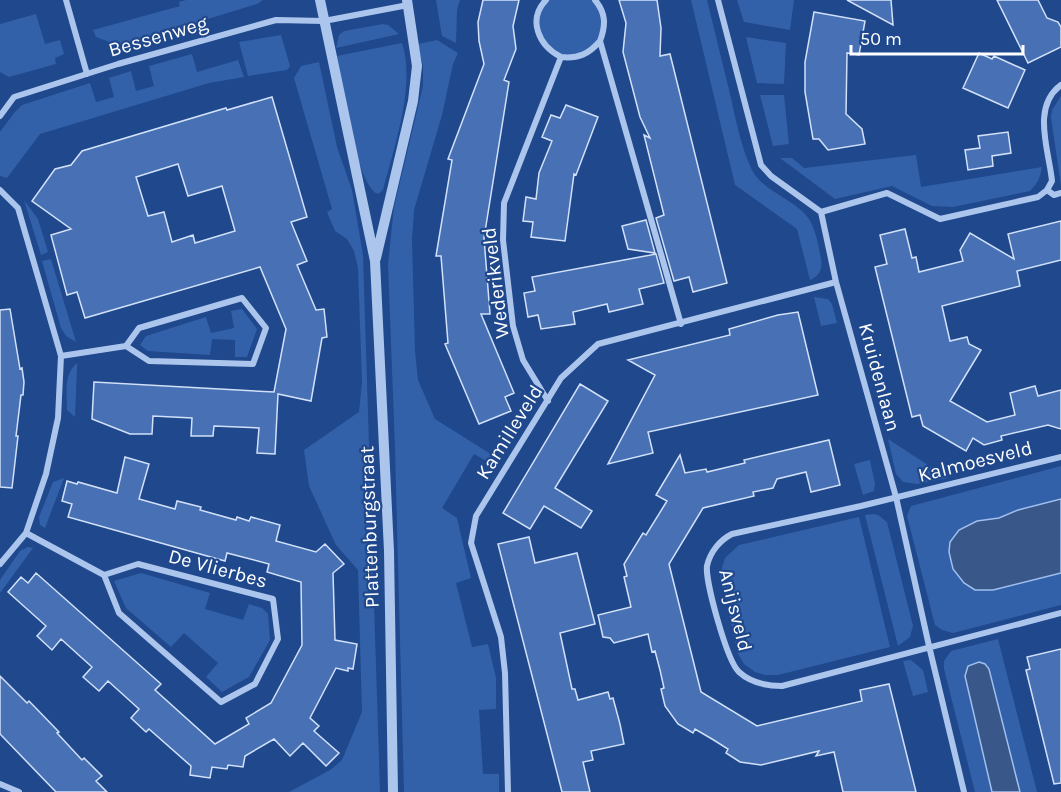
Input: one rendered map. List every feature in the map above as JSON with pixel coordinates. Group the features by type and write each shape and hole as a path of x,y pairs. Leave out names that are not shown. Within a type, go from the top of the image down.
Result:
{"street":[{"path":"66,0 87,74"},
{"name":"Plattenburgstraat","path":"320,0 375,261 389,551 393,792"},
{"path":"546,0 537,13 538,35 543,45 551,52 561,57 572,58 583,56 593,50 604,31 601,8 595,0"},
{"path":"718,0 760,165 771,176 821,212 887,193 940,219 1038,197 1047,190 1052,181 1043,114 1054,90 1061,85"},
{"name":"Bessenweg","path":"0,116 14,97 276,20 324,21 408,2"},
{"name":"Plattenburgstraat","path":"375,261 413,101 417,66 408,2"},
{"path":"600,41 681,324"},
{"name":"Wederikveld","path":"548,401 523,360 513,326 502,240 504,203 561,57"},
{"path":"0,190 18,208 61,356 58,418 46,474 26,532 0,564"},
{"path":"1047,190 1054,195 1061,193"},
{"name":"Kruidenlaan","path":"821,212 836,282 896,497 964,792"},
{"name":"Kamilleveld","path":"508,792 505,673 501,637 471,543 476,516 561,378 598,344 836,282"},
{"path":"61,356 126,346 149,361 253,364 266,328 242,298 139,327 126,346"},
{"name":"Kalmoesveld","path":"896,497 1061,457"},
{"name":"Anijsveld","path":"896,497 732,534 721,540 714,551 707,565 708,580 730,660 738,671 766,686 782,686 929,646"},
{"path":"26,532 104,575"},
{"name":"De Vlierbes","path":"138,564 273,599 278,639 255,684 221,702 119,613 104,575 138,564"},
{"path":"929,646 1061,613"},
{"path":"0,784 19,792"}],"shaded area":[{"path":"186,0 263,0 257,4 120,46 96,37 93,30 180,6 179,2"},
{"path":"436,0 460,0 457,10 456,43 442,36"},
{"path":"546,0 595,0 605,19 600,41 583,56 561,57 543,45 538,13"},
{"path":"691,0 707,0 739,133 751,168 770,189 803,212 813,228 822,265 818,274 810,280 797,229 735,185"},
{"path":"737,0 794,0 790,30 744,22"},
{"path":"36,14 45,44 60,40 64,54 55,58 56,64 9,77 0,72 0,24"},
{"path":"388,25 399,34 336,48 339,35 344,31"},
{"path":"281,35 290,66 287,70 248,76 239,42"},
{"path":"746,37 786,43 784,84 757,83"},
{"path":"437,40 458,53 453,64 442,115 414,210 412,240 415,351 418,380 435,419 494,456 490,463 474,454 442,508 457,518 471,578 456,583 472,647 488,644 496,678 496,709 479,710 483,774 499,774 499,792 404,792 388,264 394,207 423,86 423,67 418,44"},
{"path":"402,43 406,60 406,78 402,116 383,190 378,194 370,187 356,153 337,56"},
{"path":"192,54 197,72 238,60 244,77 209,83 40,134 7,178 0,176 0,132 22,105 90,83 96,102 114,97 109,78 131,71 136,91 154,86 149,66"},
{"path":"319,62 337,147 352,190 363,255 380,792 289,792 330,770 342,760 362,712 358,570 336,545 309,486 304,450 359,412 362,382 358,268 354,251 347,239 335,231 327,212 332,209 294,78 301,66"},
{"path":"760,95 784,95 789,144 773,146"},
{"path":"1061,96 1061,186 1051,117 1052,110"},
{"path":"916,155 921,187 1042,167 1038,180 1030,191 953,207 932,206 892,186 835,199 780,158 792,158 804,168"},
{"path":"24,200 38,219 48,252 41,255"},
{"path":"51,259 76,342 66,336 61,328 42,261"},
{"path":"814,297 828,299 832,304 837,323 821,326"},
{"path":"242,309 257,329 247,357 235,357 235,340 212,339 210,355 148,351 140,345 146,336 206,317 211,333 234,328 231,311"},
{"path":"77,363 75,417 67,410 66,391 70,373"},
{"path":"888,439 948,478 917,484 903,482 896,474"},
{"path":"870,460 875,484 874,491 863,495 854,464"},
{"path":"1061,466 1061,507 1029,581 1061,573 1061,605 953,633 935,625 907,516 911,506"},
{"path":"64,478 45,528 40,525 39,517 53,482"},
{"path":"1061,499 1061,573 993,590 975,590 964,583 953,569 949,552 950,542 959,530 977,521 999,518 1018,510"},
{"path":"873,514 887,522 913,626 910,637 898,646 865,515"},
{"path":"859,517 890,647 778,675 755,672 744,664 738,654 720,574 725,558 739,545"},
{"path":"28,547 33,548 0,593 0,580 20,551"},
{"path":"141,573 210,593 205,609 243,620 249,604 262,608 268,614 270,640 249,677 222,692 206,677 218,663 184,633 171,647 126,608 114,581"},
{"path":"998,639 1037,792 975,792 944,669 944,661 951,651"},
{"path":"911,660 923,670 928,692 913,696 903,661"},
{"path":"979,662 985,664 989,669 1020,792 992,792 965,676 968,666"}],"building":[{"path":"483,0 519,0 513,26 516,49 504,80 509,82 484,238 490,314 481,314 514,393 505,397 511,411 479,424 445,344 448,343 441,256 436,256 452,160 448,159 484,64 478,22"},
{"path":"619,0 657,0 661,28 660,56 670,54 727,283 693,292 689,277 674,281 656,218 664,215 644,135 650,138 640,117 623,52 626,23"},
{"path":"847,0 891,0 893,25"},
{"path":"997,0 1038,0 1047,18 1058,22 1061,27 1061,47 1028,63"},
{"path":"814,12 865,21 859,55 847,53 846,114 862,129 865,144 828,150 819,139 813,139 805,92 805,62"},
{"path":"979,53 992,59 994,56 1025,70 1008,108 963,88"},
{"path":"272,97 307,217 291,222 307,261 297,265 316,310 324,309 327,337 322,338 311,401 278,394 275,454 257,453 259,428 214,426 213,436 191,436 192,418 153,416 152,434 130,434 92,419 94,382 274,392 286,329 260,267 85,318 77,292 67,295 51,235 71,229 32,201 55,169 71,165 82,151 226,108 227,110","holes":["178,164 188,196 222,186 235,231 195,243 193,235 172,242 164,212 148,216 136,177"]},
{"path":"566,105 598,117 576,175 574,174 565,241 531,237 533,222 523,221 526,197 536,199 539,173 552,141 542,137 551,115 560,118"},
{"path":"1008,132 1011,153 992,156 993,166 968,170 965,150 980,148 978,136"},
{"path":"646,220 655,253 628,249 622,226"},
{"path":"1061,221 1061,260 1017,271 1020,286 942,306 950,341 967,337 969,344 981,350 950,401 987,422 1015,415 1010,393 1035,386 1038,396 1061,390 1061,429 1048,425 1001,436 1002,440 984,445 973,438 966,451 923,426 920,415 912,417 875,267 887,264 880,235 905,229 912,258 916,257 919,272 963,261 960,250 970,233 1014,259 1008,234"},
{"path":"656,254 664,283 639,289 643,304 609,312 607,304 573,312 575,324 541,329 538,315 528,317 524,293 535,291 532,277"},
{"path":"10,309 24,382 16,436 18,436 12,488 0,487 0,310"},
{"path":"798,312 818,395 648,432 653,453 608,464 655,375 628,360 730,335 729,329 778,315"},
{"path":"580,384 608,401 555,488 592,511 581,528 544,506 530,529 503,513"},
{"path":"829,440 840,485 811,492 806,472 777,479 773,488 753,492 754,496 703,508 669,564 701,692 757,726 862,701 860,690 889,684 916,792 843,792 834,752 816,756 819,751 761,765 740,762 726,753 728,749 712,739 695,729 693,733 678,724 665,706 660,670 655,651 652,652 648,634 614,643 610,638 603,637 598,615 631,607 624,577 627,576 624,564 643,533 646,535 667,501 656,495 680,455 685,473 706,469 707,472 745,463 744,460"},
{"path":"125,457 149,464 139,499 175,509 177,501 236,520 237,517 249,521 251,517 280,525 276,541 316,552 325,544 344,564 333,573 335,640 357,644 353,669 348,668 348,671 336,668 310,718 319,726 314,731 339,753 326,766 303,743 290,756 274,739 245,756 243,767 228,765 227,769 212,767 210,778 190,775 191,766 149,729 146,732 131,718 139,709 108,681 99,691 83,677 92,667 61,639 52,650 37,636 46,626 8,592 21,577 28,583 36,573 161,684 155,690 215,744 249,724 246,718 271,703 302,645 301,582 267,572 269,564 227,553 225,561 68,517 72,504 62,501 67,481 117,493"},
{"path":"529,537 535,563 577,553 595,624 560,633 572,689 575,689 578,700 608,692 610,699 613,698 620,724 624,744 591,751 593,760 583,762 590,792 562,792 498,544"},
{"path":"1061,649 1061,783 1054,784 1026,670 1030,669 1027,657"},
{"path":"0,676 27,703 29,701 82,760 84,758 102,776 96,781 107,792 56,792 0,734"}]}
